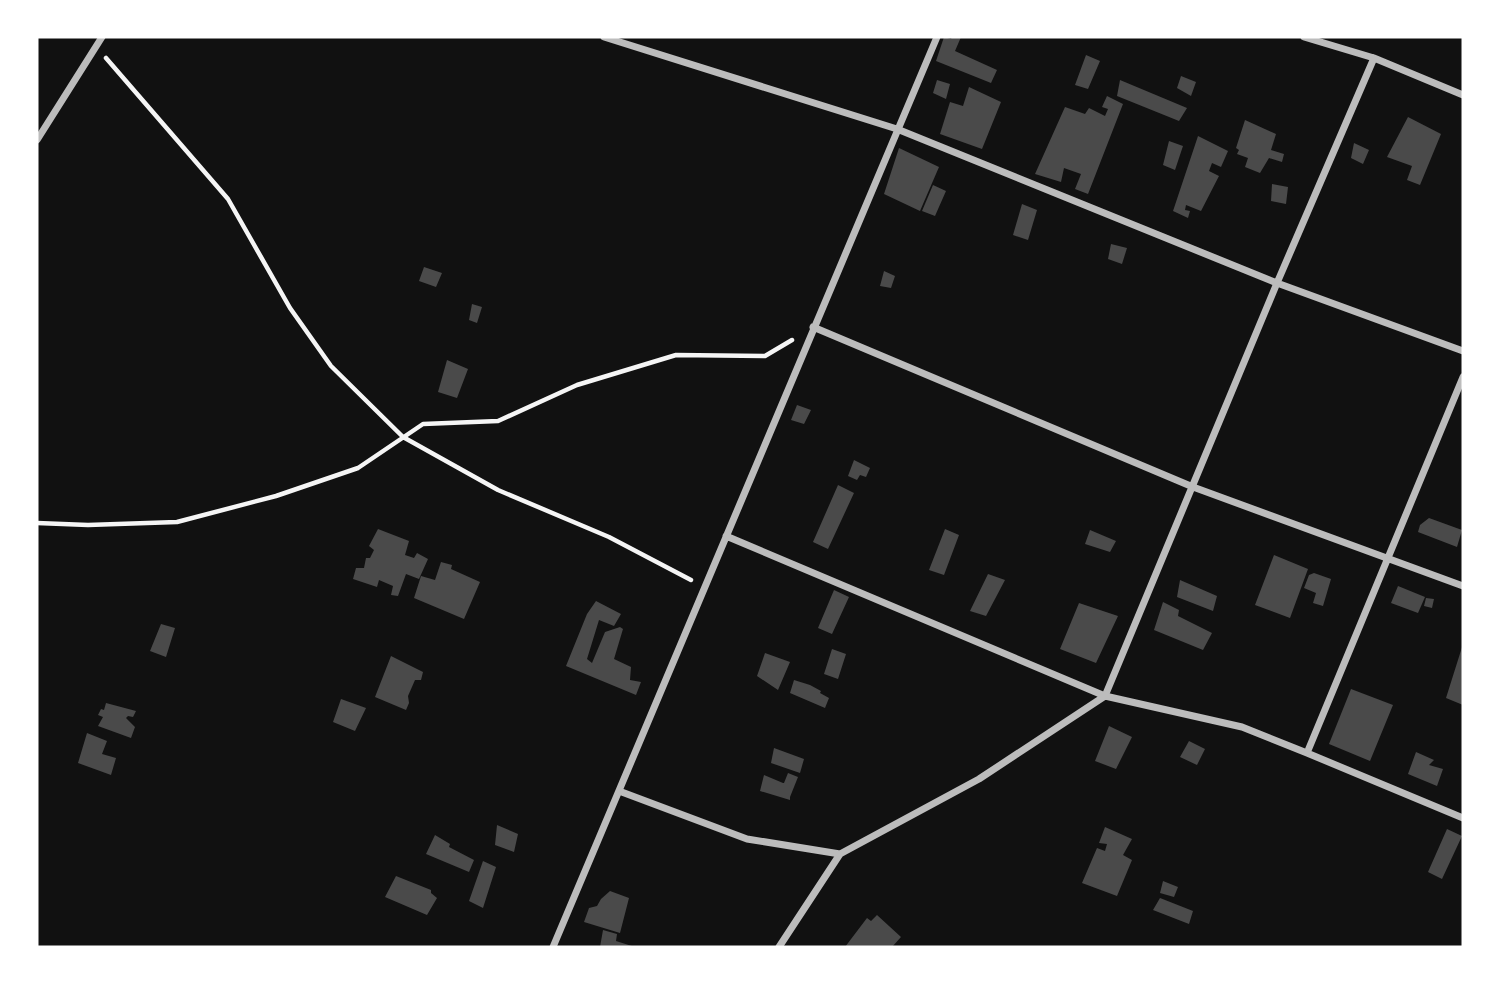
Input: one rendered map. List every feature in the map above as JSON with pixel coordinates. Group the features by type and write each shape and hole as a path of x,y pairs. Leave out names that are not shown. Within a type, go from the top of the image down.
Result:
{"street":[{"path":"37,140 102,37"},
{"path":"604,37 897,129 1277,283 1463,351"},
{"path":"553,947 937,37"},
{"path":"1304,37 1374,58 1463,95"},
{"path":"779,947 840,854 979,779 1105,696 1374,58"},
{"path":"813,327 1193,487 1463,586"},
{"path":"1307,753 1463,377"},
{"path":"726,536 1105,696 1242,727 1463,818"},
{"path":"619,791 747,839 840,854"}],"path":[{"path":"96,47 228,199 289,308 331,366 402,437 498,490 609,537 705,587"},
{"path":"37,523 88,526 177,522 276,496 358,468 423,424 498,421 577,385 676,355 765,356 813,327"}],"building":[{"path":"944,37 961,37 955,51 997,70 991,83 936,61"},
{"path":"1086,55 1100,61 1088,89 1075,85"},
{"path":"1181,76 1196,82 1191,96 1177,88"},
{"path":"937,80 950,84 946,99 933,93"},
{"path":"1120,80 1187,108 1179,121 1117,96"},
{"path":"969,87 1001,102 982,149 940,134 950,102 963,106"},
{"path":"1107,96 1123,104 1088,194 1075,189 1081,174 1064,168 1061,182 1035,174 1065,107 1085,114 1089,108 1105,116 1108,109 1102,107"},
{"path":"1408,117 1441,134 1420,185 1407,180 1412,166 1387,157"},
{"path":"1245,120 1276,134 1271,150 1284,154 1282,162 1269,158 1260,173 1245,167 1248,158 1237,154 1239,150 1236,148"},
{"path":"1198,136 1228,151 1221,167 1212,163 1209,171 1219,176 1201,211 1186,205 1185,210 1190,211 1188,218 1173,211"},
{"path":"1169,141 1183,146 1175,170 1163,165"},
{"path":"1354,143 1369,150 1363,164 1351,158"},
{"path":"899,148 939,167 920,211 884,194"},
{"path":"1272,184 1288,187 1286,204 1271,201"},
{"path":"933,185 946,191 935,216 922,211"},
{"path":"1022,204 1037,210 1028,240 1013,235"},
{"path":"1111,244 1127,248 1122,264 1108,259"},
{"path":"424,267 442,273 436,287 419,281"},
{"path":"884,271 895,276 891,288 880,286"},
{"path":"472,304 482,307 477,323 469,320"},
{"path":"447,360 468,369 457,398 438,392"},
{"path":"797,405 811,410 804,424 791,420"},
{"path":"854,460 870,468 866,477 860,475 857,480 848,476"},
{"path":"838,485 854,493 828,549 813,542"},
{"path":"1429,518 1462,530 1457,547 1418,532 1420,525"},
{"path":"378,529 409,541 405,555 414,558 417,553 428,559 419,579 406,574 398,596 391,595 393,586 379,580 377,587 353,579 356,568 364,568 366,558 370,558 374,550 369,546"},
{"path":"945,529 959,535 944,575 929,570"},
{"path":"1090,530 1116,541 1110,552 1085,544"},
{"path":"1274,555 1308,569 1290,618 1255,605"},
{"path":"441,562 452,565 451,569 480,582 464,619 414,598 421,576 435,580"},
{"path":"1314,573 1331,579 1323,606 1313,603 1316,593 1304,588 1309,575"},
{"path":"988,574 1005,580 986,616 970,611"},
{"path":"1180,580 1217,596 1213,611 1177,597"},
{"path":"1398,586 1425,597 1418,613 1391,603"},
{"path":"834,590 849,597 832,634 818,628"},
{"path":"1426,598 1434,599 1432,608 1424,606"},
{"path":"596,601 621,614 614,626 599,620 587,659 592,663 605,632 620,627 623,629 614,659 631,667 630,680 641,682 636,695 566,666 587,614"},
{"path":"1163,602 1179,610 1178,616 1212,633 1203,650 1154,630"},
{"path":"1079,603 1118,616 1096,663 1060,649"},
{"path":"161,624 175,628 166,657 150,651"},
{"path":"1463,644 1463,705 1446,698"},
{"path":"832,649 846,654 838,679 824,674"},
{"path":"765,653 790,662 778,690 757,676"},
{"path":"391,656 423,672 421,680 415,680 408,696 406,710 375,697"},
{"path":"794,680 810,685 829,698 825,708 790,693"},
{"path":"1351,689 1393,705 1370,761 1329,744"},
{"path":"341,699 366,708 355,731 333,722"},
{"path":"106,703 136,711 133,717 126,718 135,727 131,738 98,726 103,717 98,715 101,709 104,710"},
{"path":"1109,726 1132,737 1116,769 1095,761"},
{"path":"87,733 107,741 102,754 116,758 111,775 78,763"},
{"path":"1189,741 1205,749 1197,765 1180,757"},
{"path":"774,748 804,759 800,773 771,763"},
{"path":"1416,752 1434,760 1429,765 1443,769 1437,786 1408,774"},
{"path":"788,773 798,777 790,800 760,791 764,775 784,783"},
{"path":"497,825 518,834 514,852 495,845"},
{"path":"1105,827 1132,839 1123,855 1132,860 1117,896 1082,883 1097,848 1105,851 1107,844 1099,843"},
{"path":"1447,829 1462,836 1442,879 1428,872"},
{"path":"435,835 450,844 449,847 474,860 469,872 426,854"},
{"path":"483,861 496,867 483,908 469,901"},
{"path":"396,876 431,890 437,898 427,915 385,897"},
{"path":"1163,881 1178,887 1174,897 1160,893"},
{"path":"610,891 629,898 620,933 584,922 589,908 597,906"},
{"path":"1160,898 1193,911 1189,924 1153,910"},
{"path":"877,915 901,937 892,947 845,947 867,918 871,921"},
{"path":"603,930 617,934 616,941 635,947 600,947"}]}
